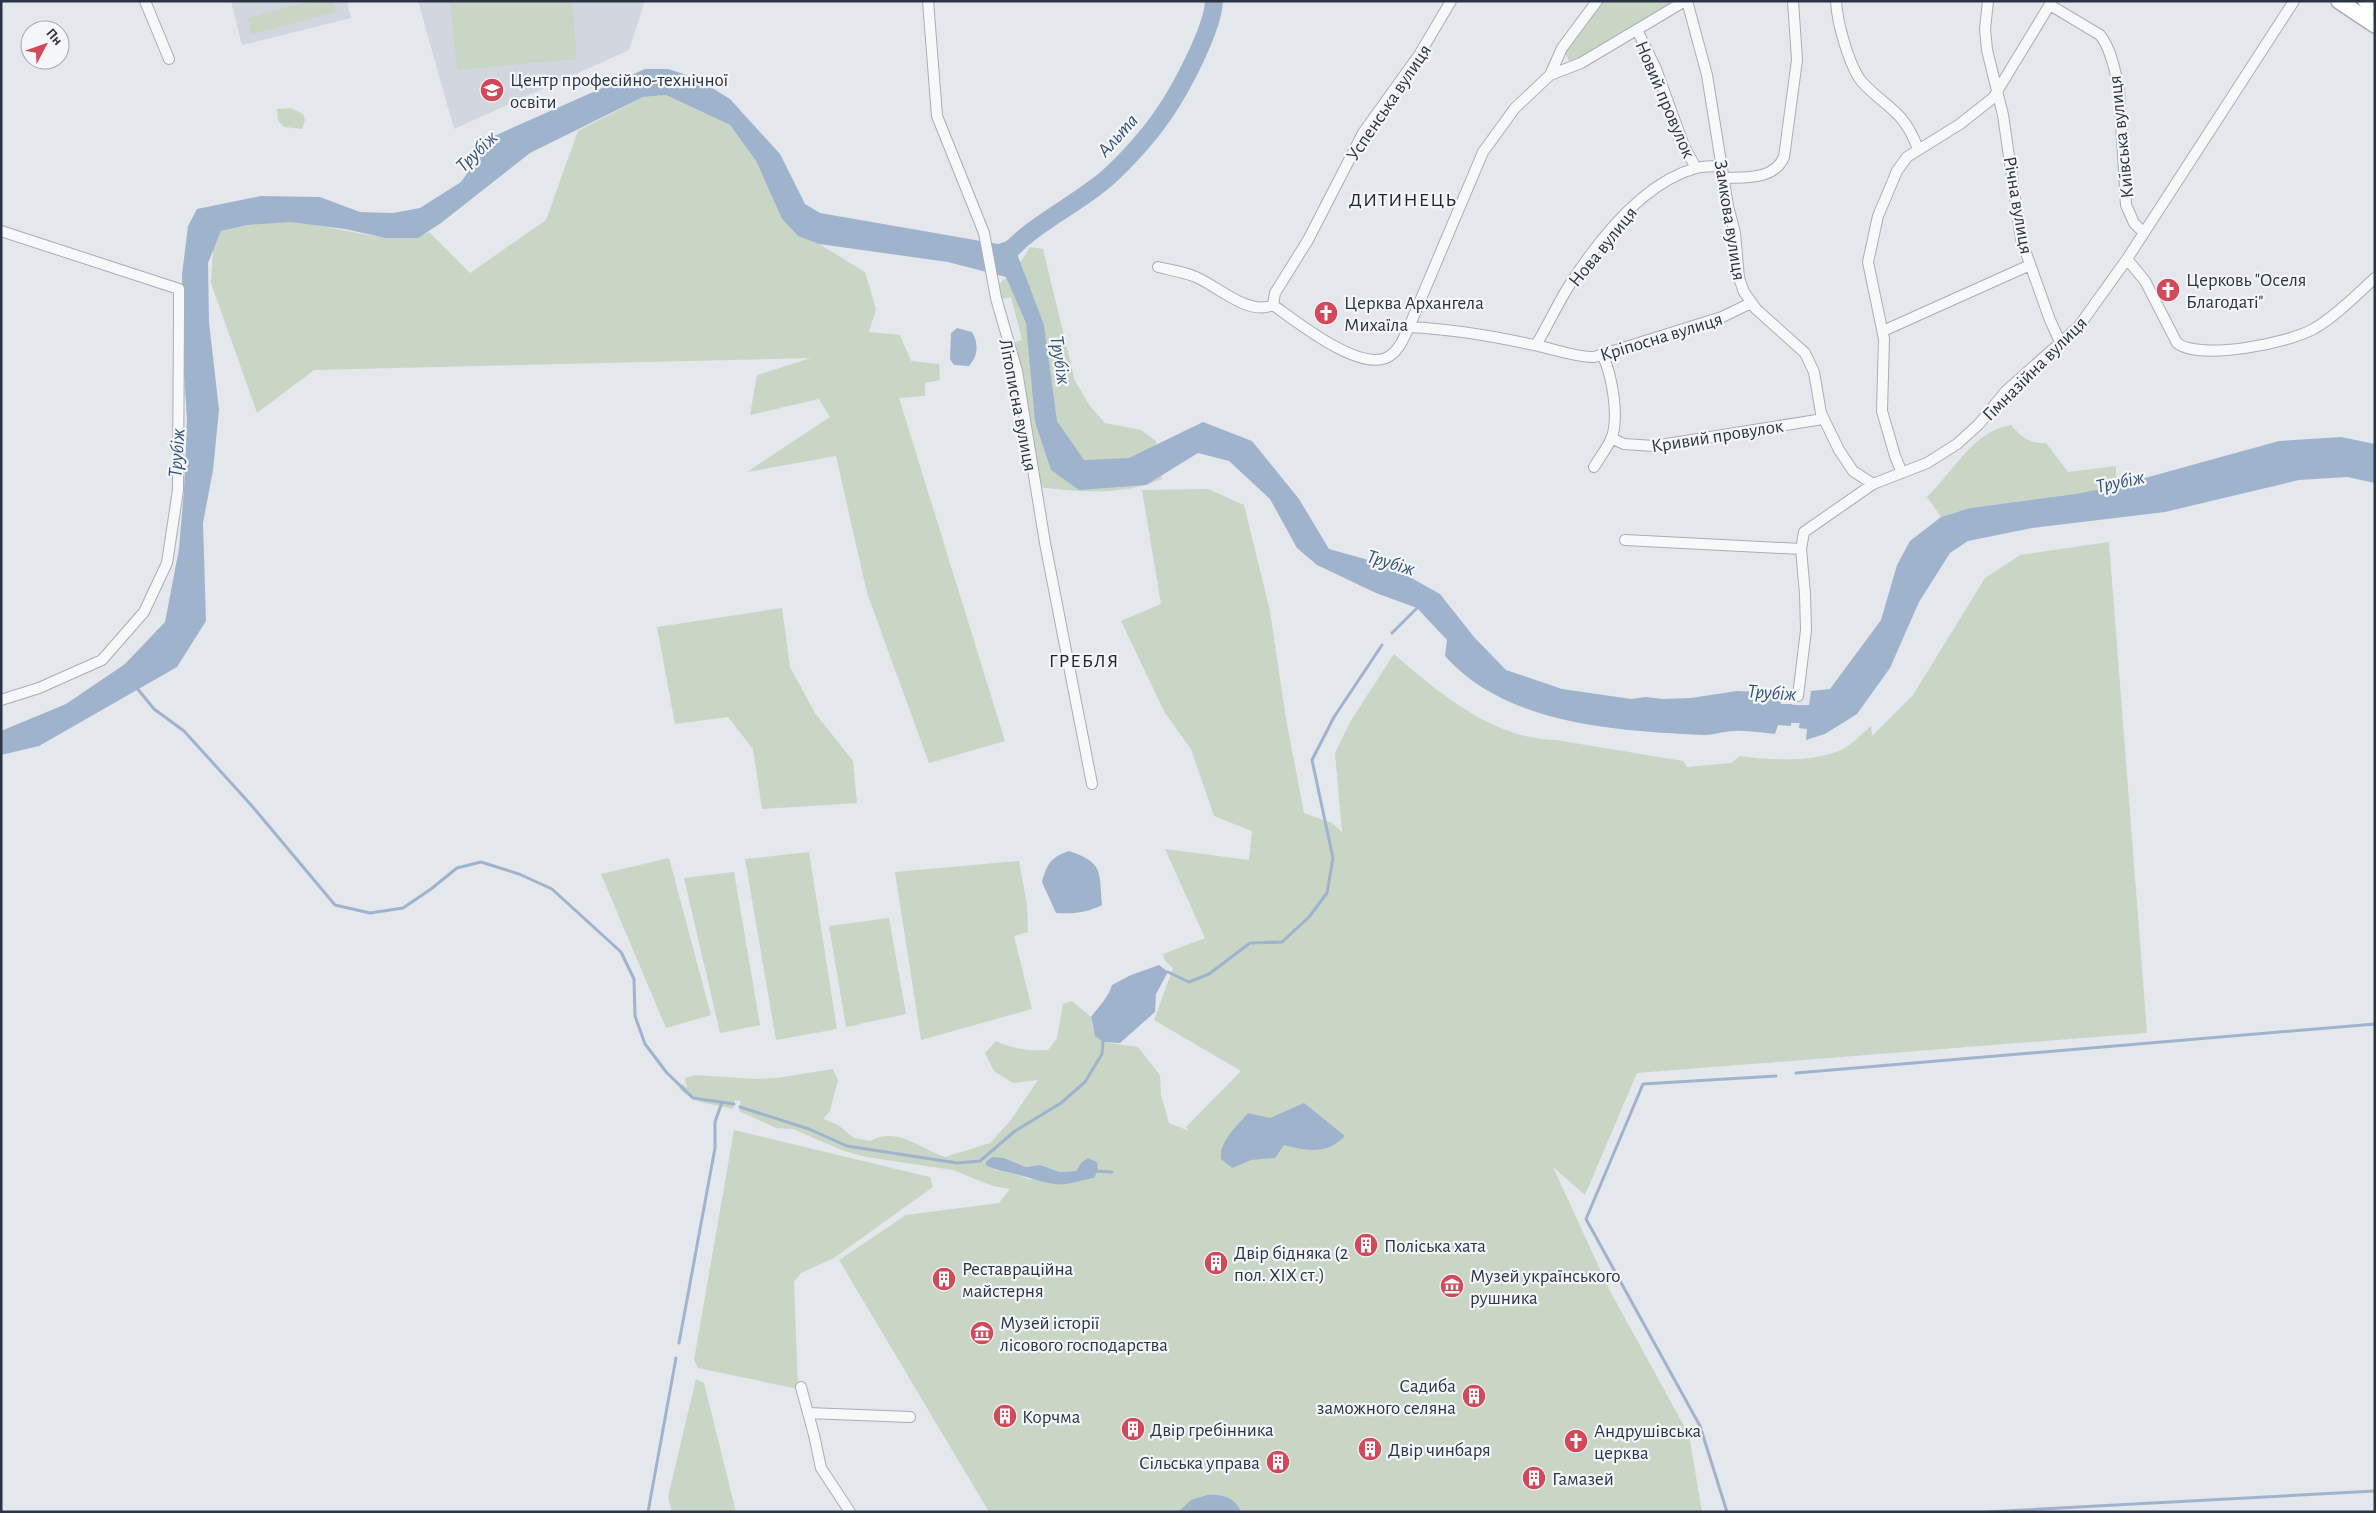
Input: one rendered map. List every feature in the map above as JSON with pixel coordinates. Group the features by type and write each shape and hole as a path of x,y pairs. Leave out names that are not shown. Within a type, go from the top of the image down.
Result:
{"main road":[{"path":"2339,1 2375,25"},
{"path":"2366,1 2375,7"}],"street":[{"path":"146,1 169,58"},
{"name":"Літописна вулиця","path":"928,1 937,116 984,233 992,277 1017,371 1044,543 1092,784"},
{"name":"Успенська вулиця","path":"1273,306 1275,293 1308,240 1363,133 1420,55 1451,1"},
{"path":"1550,75 1562,48 1597,1"},
{"path":"1158,267 1194,276 1250,306 1262,309 1273,306 1337,347 1358,356 1374,360 1386,358 1396,352 1409,327 1483,152 1515,108 1550,75 1581,63 1686,1"},
{"name":"Замкова вулиця","path":"1686,1 1706,75 1728,206 1736,233 1739,278 1751,303 1805,353 1814,372 1823,419 1848,465 1873,484"},
{"path":"1724,178 1765,175 1776,169 1784,157 1797,60 1793,1"},
{"path":"1836,1 1840,25 1857,74 1866,85 1903,119 1911,130 1918,149"},
{"path":"1988,1 1985,36 1998,92"},
{"name":"Гімназійна вулиця","path":"1801,549 1802,537 1809,527 1852,501 1873,484 1933,460 1962,440 2006,391 2082,322 2127,259 2294,1"},
{"path":"1902,473 1894,456 1882,411 1883,331 1869,271 1869,254 1878,216 1902,162 1918,149 1975,114 1998,92 2051,3"},
{"name":"Київська вулиця","path":"2051,3 2100,36 2104,42 2119,90 2126,205 2134,223 2144,233"},
{"name":"Новий провулок","path":"1637,30 1660,78 1684,146 1696,168"},
{"name":"Річна вулиця","path":"1998,92 2010,152 2019,226 2030,265 2060,342"},
{"name":"Нова вулиця","path":"1536,345 1576,276 1629,210 1660,185 1696,168 1722,166"},
{"path":"1,231 179,289 178,490 167,563 144,612 102,660 38,688 1,700"},
{"path":"2127,259 2145,281 2177,343 2194,350 2245,348 2308,332 2330,318 2375,278"},
{"path":"1883,331 2030,265"},
{"name":"Кріпосна вулиця","path":"1409,327 1443,329 1536,345 1577,356 1603,356 1722,317 1751,303"},
{"path":"1594,467 1611,438 1614,418 1612,386 1603,356"},
{"name":"Кривий провулок","path":"1611,438 1624,444 1654,446 1823,419"},
{"path":"1625,540 1801,549 1806,630 1798,696"},
{"path":"801,1387 820,1468 850,1512"},
{"path":"808,1413 910,1417"}],"shaded area":[{"path":"231,1 347,1 351,18 242,45"},
{"name":"Центр професійно-технічної освіти","path":"418,1 645,1 629,50 454,129"}],"green space":[{"path":"311,1 333,1 336,12 252,34 247,18"},
{"path":"450,1 572,1 577,59 457,70"},
{"path":"1603,1 1678,1 1572,62 1569,61 1565,53 1568,46"},
{"path":"666,95 730,125 756,161 782,219 798,236 819,244 865,272 876,309 869,332 900,335 911,361 939,364 940,380 925,383 925,396 899,398 1005,741 929,763 867,593 836,456 747,472 830,417 819,399 750,415 757,375 811,358 314,370 257,413 211,283 213,250 221,231 255,224 290,222 306,223 381,237 399,238 429,232 470,273 546,220 578,131 643,97"},
{"path":"291,108 303,114 305,120 302,129 284,127 278,120 277,109"},
{"path":"1030,247 1043,249 1075,381 1090,406 1105,423 1141,430 1156,441 1162,479 1131,488 1101,491 1038,487 1013,343 1022,340 1011,297 1002,299 998,286 1022,260"},
{"path":"2011,425 2027,439 2046,443 2068,472 2116,466 2116,486 2075,494 1970,508 1941,517 1927,497 1974,444 1997,429"},
{"path":"1208,489 1244,505 1270,611 1286,719 1304,813 1332,823 1342,832 1335,753 1350,722 1394,654 1429,684 1468,711 1510,732 1533,738 1556,740 1683,761 1687,767 1731,763 1740,756 1765,759 1817,757 1845,748 1871,726 1872,736 1913,695 1985,578 2020,555 2109,542 2147,1033 1637,1073 1585,1195 1553,1167 1610,1291 1689,1435 1702,1512 989,1512 839,1260 906,1215 999,1203 1010,1189 993,1186 953,1170 866,1157 844,1151 793,1129 776,1128 739,1111 741,1101 735,1100 733,1109 704,1103 691,1098 679,1088 683,1084 687,1088 685,1078 696,1075 757,1079 777,1078 833,1069 838,1080 830,1111 823,1119 838,1125 854,1138 870,1141 880,1137 899,1137 945,1157 990,1143 1011,1120 1038,1080 1013,1083 994,1071 985,1053 996,1041 1021,1049 1048,1050 1057,1038 1063,1004 1072,1001 1091,1017 1092,1027 1103,1042 1138,1047 1160,1075 1161,1095 1169,1123 1189,1131 1186,1127 1241,1071 1154,1020 1173,968 1165,961 1163,954 1205,938 1165,849 1249,860 1252,831 1214,816 1191,749 1165,713 1121,621 1161,604 1142,490","holes":["1004,1158 1026,1167 1040,1165 1060,1172 1076,1171 1081,1163 1094,1178 1052,1184 1045,1180 1028,1179 1015,1173 994,1170"]},
{"path":"782,608 790,667 815,713 853,761 857,803 762,809 753,749 728,717 675,724 657,627"},
{"path":"809,852 837,1029 776,1040 745,859"},
{"path":"669,858 711,1015 666,1028 601,874"},
{"path":"1019,861 1027,905 1028,932 1014,936 1032,1009 921,1040 895,872"},
{"path":"734,872 760,1025 720,1033 684,878"},
{"path":"889,918 906,1014 846,1027 829,926"},
{"path":"734,1130 930,1177 933,1187 834,1258 801,1273 794,1282 798,1389 698,1368 694,1360"},
{"path":"696,1379 704,1383 736,1512 672,1512 668,1497"}],"water":[{"path":"645,69 668,69 696,78 730,99 780,154 805,204 820,213 998,244 1017,238 1020,243 1016,251 1044,325 1057,421 1084,460 1129,458 1203,422 1252,441 1299,499 1329,549 1390,566 1440,594 1474,637 1506,670 1562,689 1631,699 1646,697 1663,699 1691,698 1737,691 1781,693 1781,704 1792,704 1791,726 1778,725 1775,734 1730,731 1704,735 1636,731 1565,720 1531,710 1499,697 1470,679 1445,656 1447,640 1417,608 1376,593 1317,565 1297,548 1270,499 1229,461 1198,453 1146,485 1079,490 1051,470 1035,422 1026,323 1006,277 948,262 819,244 798,236 782,219 756,161 730,125 666,95 643,97 530,153 441,223 418,238 386,238 345,229 290,222 248,225 221,231 208,263 209,322 219,410 213,470 203,523 206,621 177,667 39,746 1,755 1,731 66,704 125,664 165,622 179,549 184,490 187,420 183,356 182,275 188,226 197,209 261,196 320,197 360,212 393,213 420,208 461,182 494,136"},
{"path":"957,328 972,332 976,341 976,354 969,366 954,365 950,359 951,333"},
{"path":"2341,437 2375,444 2375,483 2347,477 2299,480 2165,512 2032,528 1968,541 1950,553 1919,602 1890,668 1857,714 1825,734 1806,740 1807,729 1799,728 1802,705 1809,705 1811,691 1830,689 1881,620 1897,565 1910,541 1941,517 1970,508 2075,494 2116,486 2279,441"},
{"path":"1069,851 1088,860 1098,870 1102,905 1079,912 1056,913 1042,882 1051,862"},
{"path":"1159,965 1168,972 1156,994 1155,1012 1120,1043 1103,1042 1095,1036 1091,1017 1106,998 1112,985 1131,975"},
{"path":"1304,1103 1345,1136 1324,1149 1309,1150 1284,1145 1275,1158 1251,1160 1232,1168 1221,1159 1221,1152 1226,1140 1248,1113 1270,1118"},
{"path":"992,1157 1004,1158 1026,1167 1040,1165 1060,1172 1076,1171 1081,1163 1088,1158 1097,1162 1098,1170 1094,1178 1069,1184 1054,1184 986,1165 986,1162"},
{"path":"1207,1495 1218,1495 1232,1500 1241,1512 1178,1512 1191,1500"}],"waterway":[{"name":"Альта","path":"1003,258 1036,228 1084,196 1104,180 1123,163 1150,133 1170,104 1194,60 1208,27 1214,1"},
{"path":"1392,633 1417,608"},
{"path":"1168,972 1189,982 1209,974 1250,943 1282,942 1309,917 1327,893 1333,858 1312,760 1334,717 1382,645"},
{"path":"136,687 154,709 184,731 252,806 335,905 370,913 403,908 457,868 481,862 519,874 552,889 621,952 634,979 635,1016 645,1044 667,1073 693,1098 734,1104"},
{"name":"Трубіж","path":"1770,713 1823,715"},
{"path":"1796,1073 2375,1024"},
{"path":"740,1107 809,1129 847,1146 957,1163 980,1161 1015,1131 1061,1103 1085,1082 1102,1054 1103,1042"},
{"path":"1727,1512 1700,1426 1586,1219 1643,1084 1776,1076"},
{"path":"679,1343 715,1148 715,1122 722,1102"},
{"path":"1095,1171 1112,1172"},
{"path":"648,1512 676,1358"},
{"path":"1986,1512 2375,1491"}],"place":[{"name":"Центр професійно-технічної освіти","path":"492,90"},
{"name":"Церковь \"Оселя Благодаті\"","path":"2168,290"},
{"name":"Церква Архангела Михаїла","path":"1326,313"},
{"name":"Поліська хата","path":"1366,1245"},
{"name":"Двір бідняка (2 пол. XIX ст.)","path":"1216,1263"},
{"name":"Реставраційна майстерня","path":"944,1279"},
{"name":"Музей українського рушника","path":"1452,1286"},
{"name":"Музей історії лісового господарства","path":"982,1333"},
{"name":"Садиба заможного селяна","path":"1474,1396"},
{"name":"Корчма","path":"1005,1416"},
{"name":"Двір гребінника","path":"1133,1429"},
{"name":"Андрушівська церква","path":"1576,1441"},
{"name":"Двір чинбаря","path":"1370,1449"},
{"name":"Сільська управа","path":"1278,1462"},
{"name":"Гамазей","path":"1534,1478"}],"district":[{"name":"ДИТИНЕЦЬ","path":"1403,199"},
{"name":"ГРЕБЛЯ","path":"1084,660"}]}
